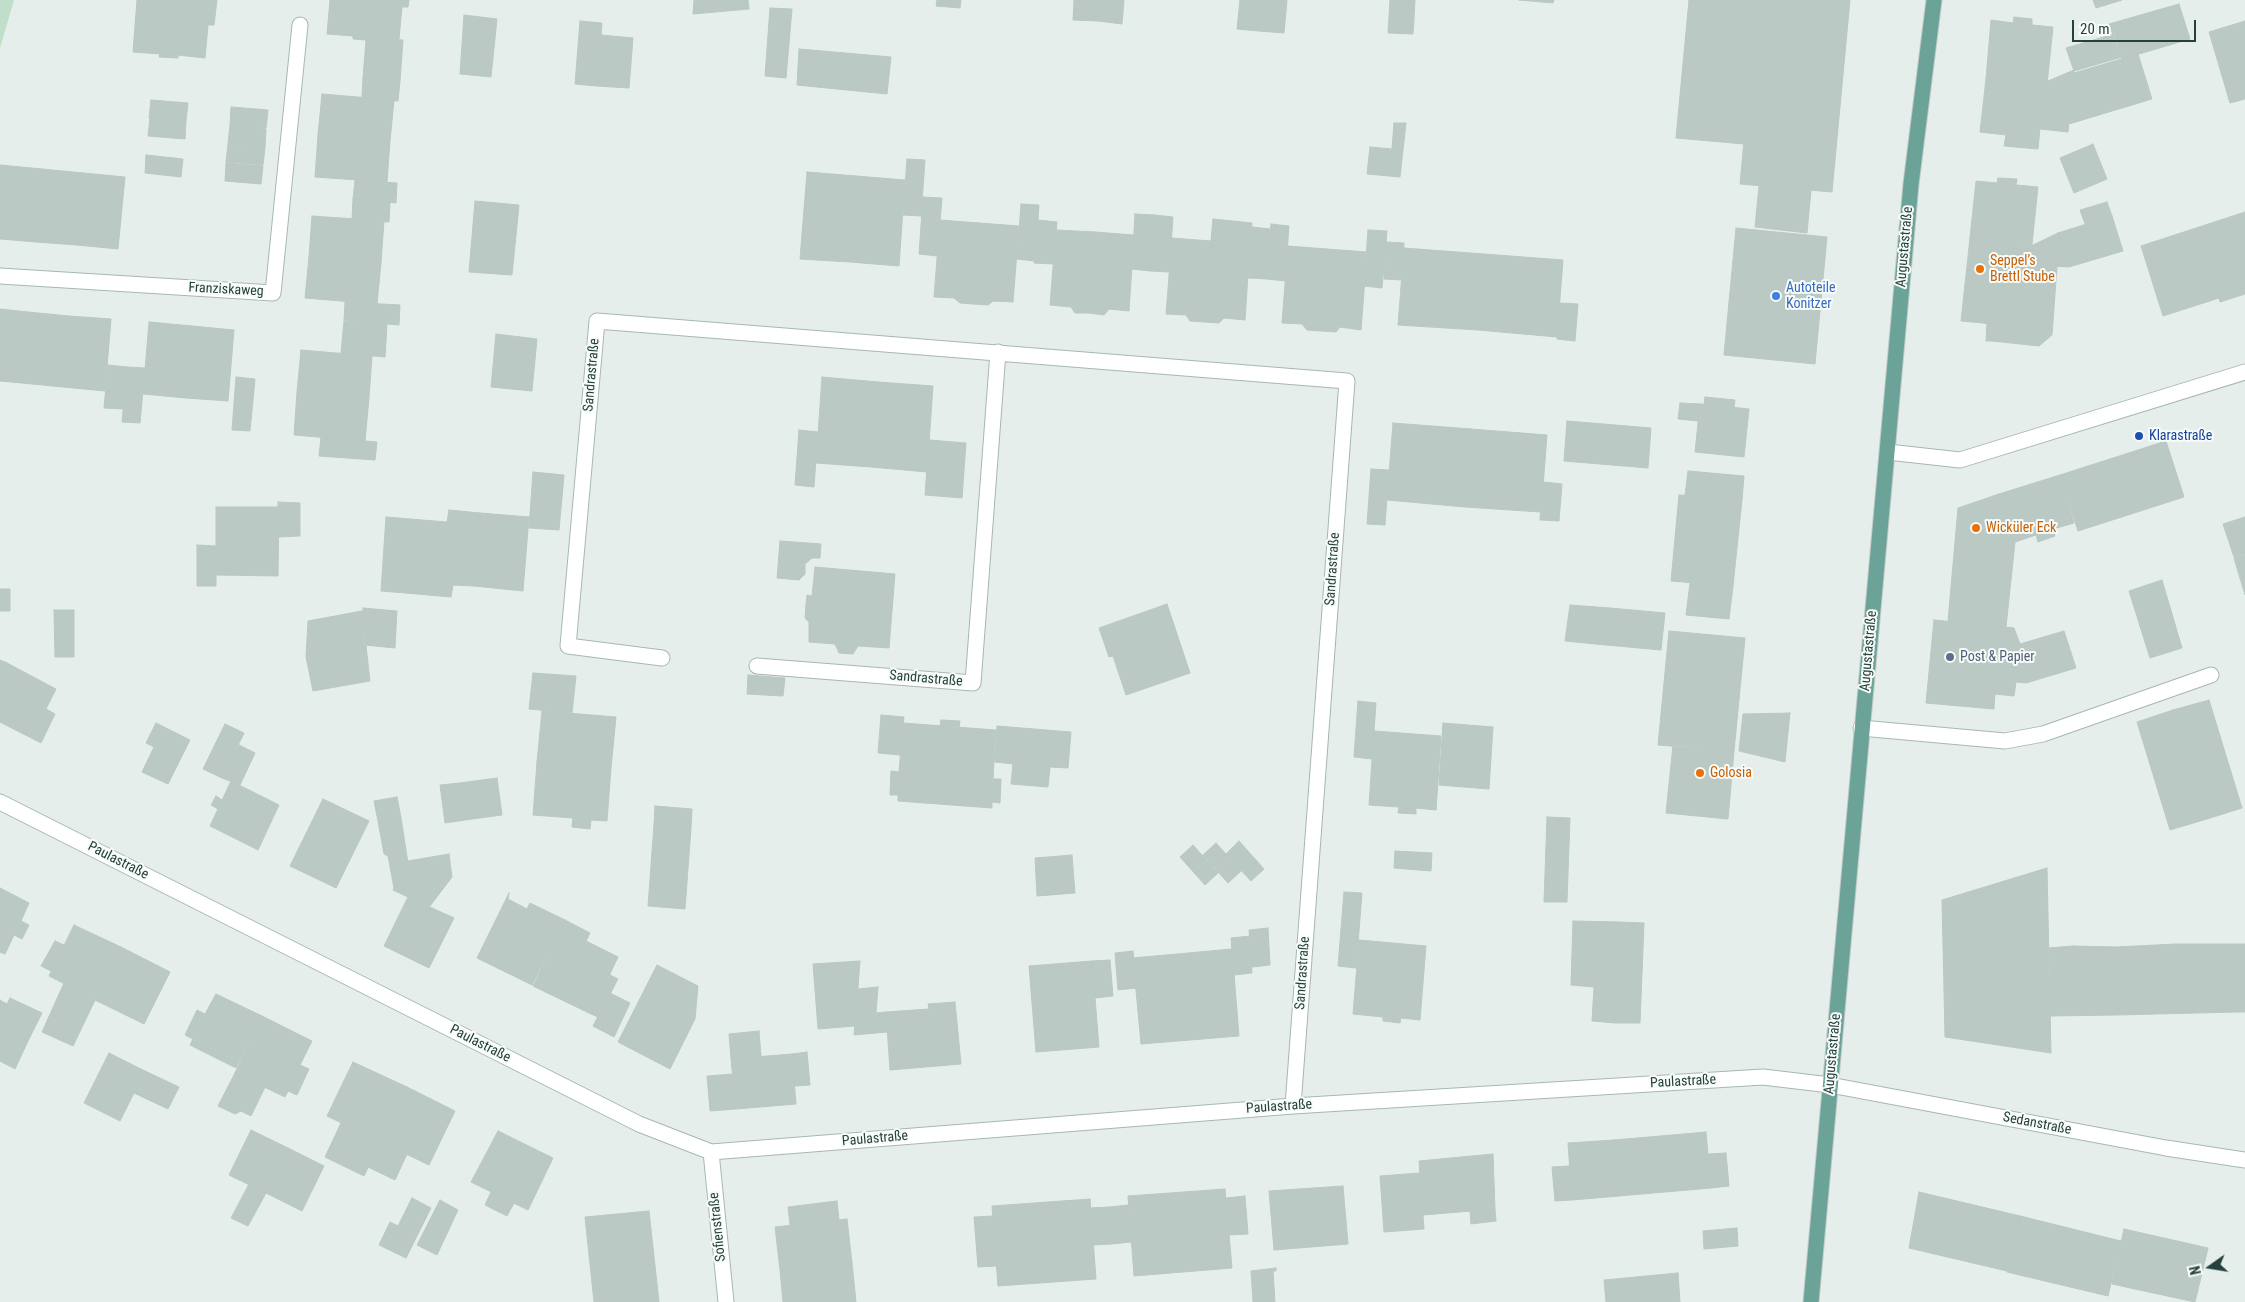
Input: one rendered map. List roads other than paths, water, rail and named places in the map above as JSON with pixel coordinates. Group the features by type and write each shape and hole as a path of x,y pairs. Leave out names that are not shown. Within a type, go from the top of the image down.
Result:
{"main road":[{"name":"Augustastraße","path":"1811,1302 1911,184 1934,0"}],"street":[{"name":"Franziskaweg","path":"0,276 273,293 300,26"},
{"name":"Sandrastraße","path":"662,658 568,646 597,321 1347,381 1293,1106"},
{"name":"Sandrastraße","path":"757,666 974,683 998,352"},
{"path":"1888,452 1960,460 2245,372"},
{"path":"1861,728 2005,741 2043,734 2211,675"},
{"name":"Paulastraße","path":"0,802 639,1124 711,1152 1293,1106 1763,1077 1830,1085"},
{"name":"Sedanstraße","path":"1830,1085 2166,1148 2245,1160"},
{"name":"Sofienstraße","path":"711,1152 726,1302"}],"place":[{"name":"Seppel’s Brettl Stube","path":"1980,269"},
{"name":"Autoteile Konitzer","path":"1776,296"},
{"name":"Klarastraße","path":"2139,436"},
{"name":"Wicküler Eck","path":"1976,528"},
{"name":"Post & Papier","path":"1950,657"},
{"name":"Golosia","path":"1700,773"}]}
